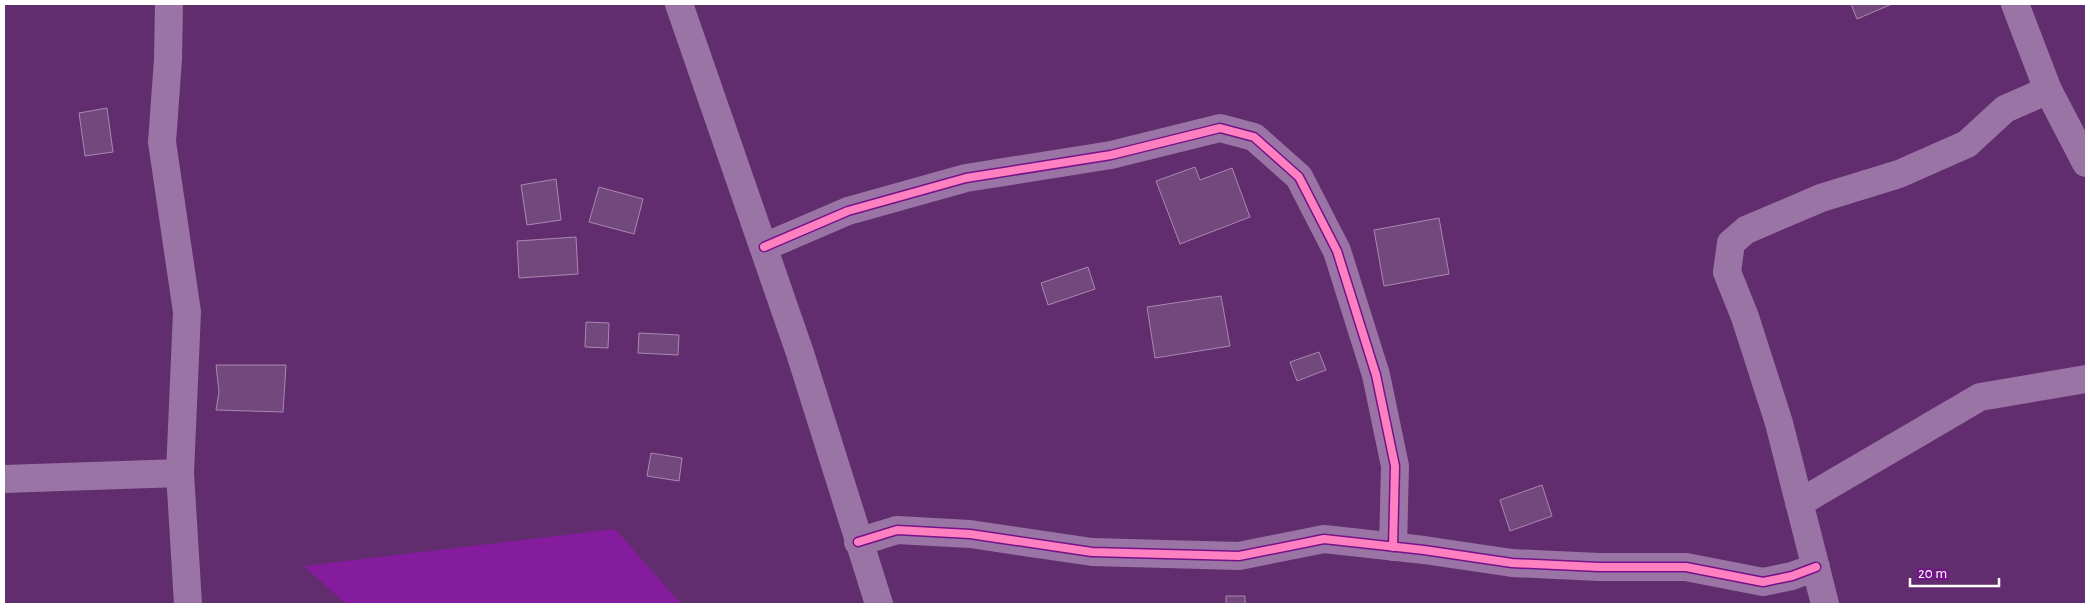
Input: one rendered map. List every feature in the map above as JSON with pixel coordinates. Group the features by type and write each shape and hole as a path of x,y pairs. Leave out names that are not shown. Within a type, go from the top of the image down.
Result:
{"street":[{"path":"169,4 168,59 162,142 187,312 180,473 188,604"},
{"path":"679,4 800,353 879,604"},
{"path":"2015,4 2048,90 2086,162"},
{"path":"1825,604 1773,406 1745,318 1727,272 1730,243 1746,230 1821,198 1899,174 1967,144 2005,109 2048,90"},
{"path":"764,247 848,211 966,178 1111,155 1220,128 1254,138 1299,177 1337,251 1376,375 1396,466 1393,547"},
{"path":"1800,503 1980,397 2086,379"},
{"path":"4,479 180,473"},
{"path":"858,542 897,530 970,534 1092,552 1239,556 1324,539 1512,563 1599,567 1686,567 1763,582 1792,576 1816,567"}],"shaded area":[{"path":"615,529 681,604 346,604 304,566"}],"building":[{"path":"1851,4 1892,4 1857,19"},
{"path":"107,108 113,152 85,156 79,113"},
{"path":"1195,167 1200,180 1232,168 1250,217 1180,244 1156,181"},
{"path":"556,179 561,220 527,225 521,185"},
{"path":"599,187 643,199 634,234 589,222"},
{"path":"1439,218 1449,274 1384,286 1374,230"},
{"path":"576,237 578,274 519,278 517,241"},
{"path":"1088,267 1095,289 1048,305 1041,283"},
{"path":"1221,296 1230,346 1155,358 1147,307"},
{"path":"586,322 609,323 608,348 585,347"},
{"path":"639,333 679,335 678,355 638,353"},
{"path":"1319,352 1326,370 1297,381 1290,362"},
{"path":"216,365 286,365 283,412 216,410 219,392"},
{"path":"651,453 682,458 679,481 647,476"},
{"path":"1542,485 1552,516 1510,531 1500,500"},
{"path":"1226,596 1245,596 1245,604 1226,604"}],"cycle path":[{"path":"764,247 848,211 966,178 1111,155 1220,128 1254,137 1299,177 1337,251 1376,375 1395,466 1393,547"},
{"path":"858,542 897,530 970,534 1092,552 1239,556 1324,539 1424,550 1512,563 1599,567 1686,567 1763,582 1792,576 1816,567"}]}
